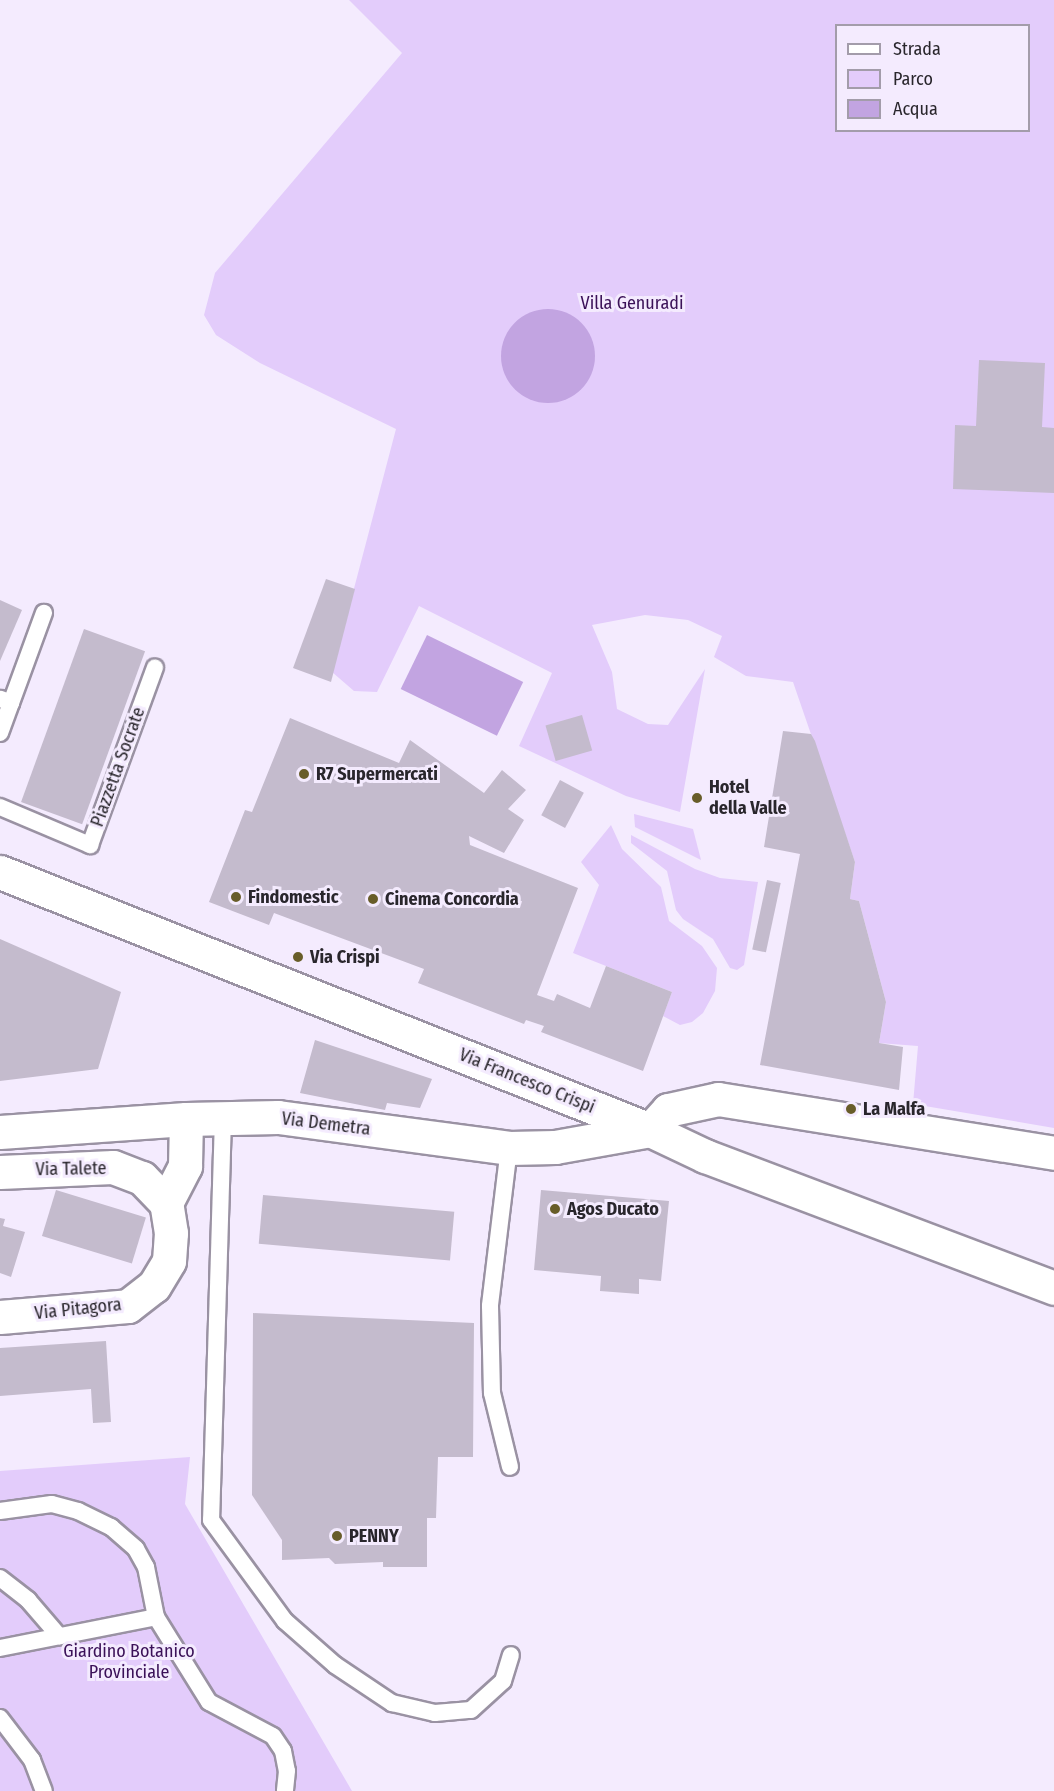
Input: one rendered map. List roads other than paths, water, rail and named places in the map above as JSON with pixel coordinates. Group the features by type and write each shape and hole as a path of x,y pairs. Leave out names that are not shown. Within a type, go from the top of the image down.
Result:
{"street":[{"name":"Via Francesco Crispi","path":"0,872 650,1130 705,1156 1054,1288"},
{"path":"650,1130 668,1110 718,1099 1054,1153"},
{"name":"Via Demetra","path":"0,1132 186,1119 278,1117 509,1148 555,1147 650,1130"},
{"path":"166,1203 185,1166 186,1119"},
{"name":"Via Talete","path":"0,1172 113,1167 142,1178 166,1203"},
{"name":"Via Pitagora","path":"0,1317 128,1306 154,1286 169,1261 171,1233 166,1203"}],"lane":[{"path":"0,733 5,701 44,613"},
{"name":"Piazzetta Socrate","path":"0,807 90,844 155,667"},
{"path":"223,1118 212,1520 285,1621 335,1665 392,1703 435,1713 471,1710 503,1681 511,1655"},
{"path":"509,1148 490,1306 492,1393 510,1467"},
{"path":"0,1511 52,1504 78,1510 111,1527 136,1549 146,1567 156,1617 209,1702 273,1736 283,1750 287,1771 285,1791"},
{"path":"0,1578 27,1600 59,1636"},
{"path":"0,1648 156,1617"},
{"path":"0,1718 32,1760 45,1791"}],"water":[{"path":"548,309 566,313 581,323 591,338 595,356 591,374 581,389 566,399 548,403 530,399 515,389 505,374 501,356 505,338 515,323 530,313"},
{"path":"427,635 523,682 497,736 401,689"}],"place":[{"name":"R7 Supermercati","path":"304,774"},
{"name":"Hotel della Valle","path":"697,798"},
{"name":"Findomestic","path":"236,897"},
{"name":"Cinema Concordia","path":"373,899"},
{"name":"Via Crispi","path":"298,957"},
{"name":"La Malfa","path":"851,1109"},
{"name":"Agos Ducato","path":"555,1209"},
{"name":"PENNY","path":"337,1536"}],"park label":[{"name":"Villa Genuradi","path":"632,303"},
{"name":"Giardino Botanico Provinciale","path":"129,1662"}]}
